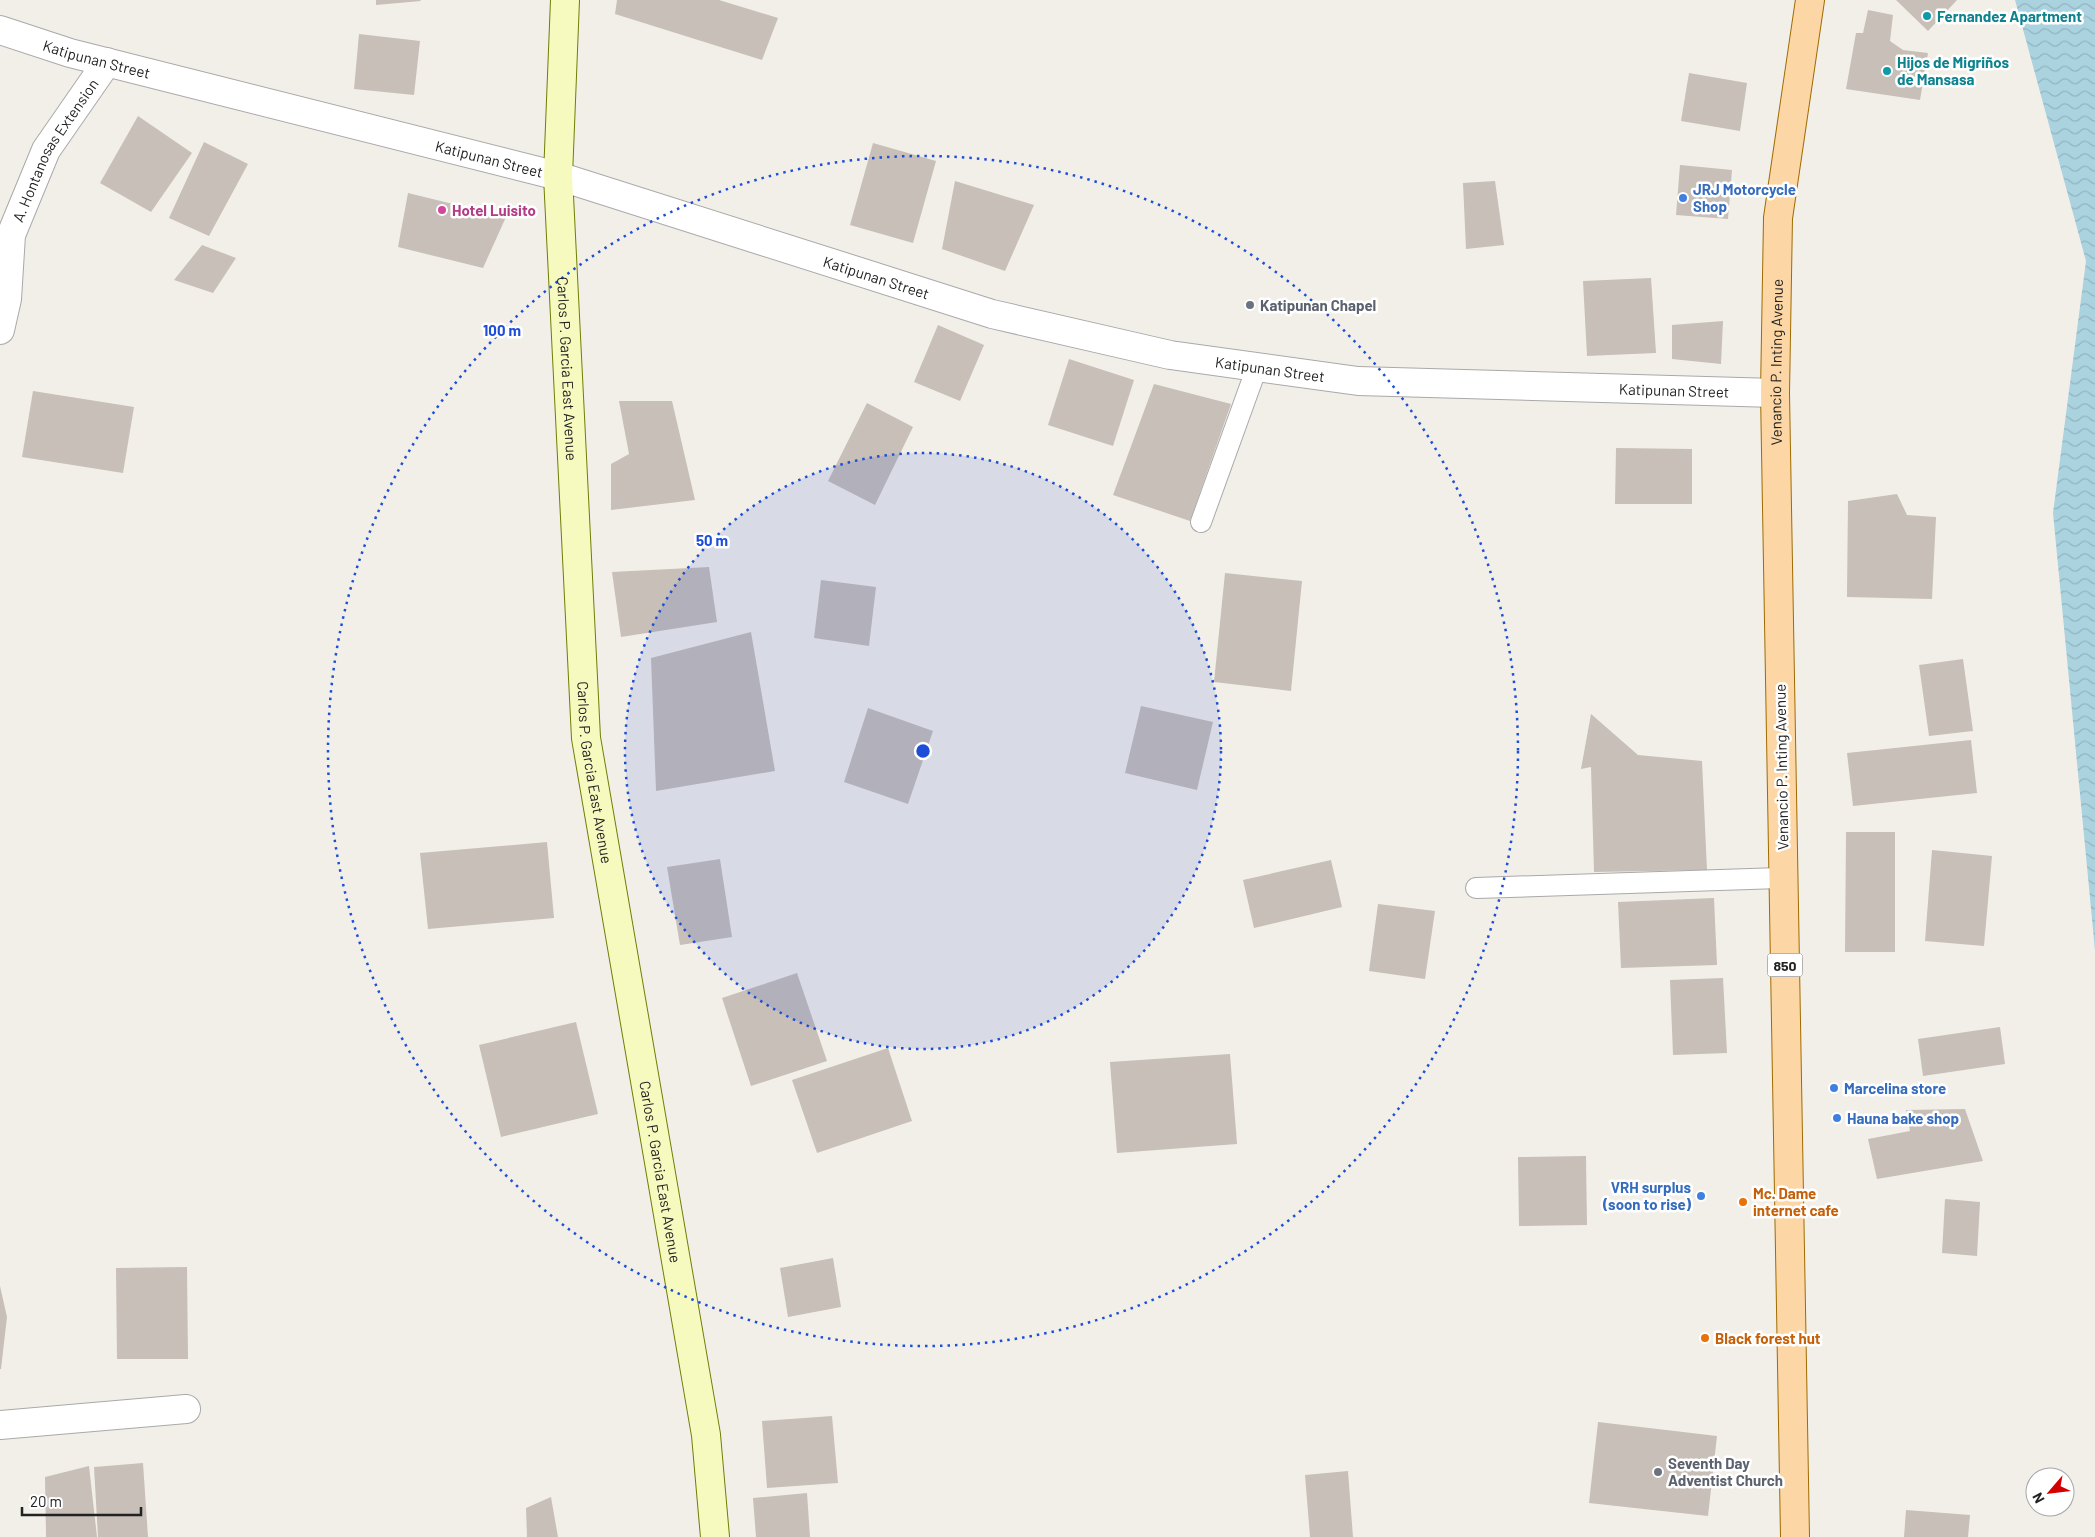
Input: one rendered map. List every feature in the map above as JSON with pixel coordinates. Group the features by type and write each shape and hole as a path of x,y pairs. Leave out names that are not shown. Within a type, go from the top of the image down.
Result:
{"main road":[{"name":"Carlos P. Garcia East Avenue","path":"565,0 558,176 586,738 706,1435 715,1537"},
{"name":"Venancio P. Inting Avenue","path":"1794,1537 1775,393 1778,218 1810,0"}],"street":[{"name":"Katipunan Street","path":"0,30 108,62 558,176 992,314 1170,355 1358,380 1775,393"},
{"name":"A. Hontanosas Extension","path":"0,330 7,299 11,234 46,150 108,62"},
{"path":"0,1426 186,1409"}],"lane":[{"path":"1201,522 1257,367"},
{"path":"1476,888 1783,878"}],"water":[{"path":"2015,0 2095,0 2095,950 2053,513 2086,261"}],"building":[{"path":"376,0 420,0 421,1 376,5"},
{"path":"617,0 719,0 778,18 762,60 615,14"},
{"name":"Fernandez Apartment","path":"1896,0 1957,0 1928,31"},
{"name":"Hijos de Migriños de Mansasa","path":"1868,10 1893,15 1890,41 1903,50 1928,53 1920,100 1846,89 1856,33 1863,33"},
{"path":"359,34 420,41 414,95 354,89"},
{"path":"1689,73 1747,83 1740,131 1681,121"},
{"path":"138,116 192,153 151,212 100,183"},
{"path":"204,142 248,164 209,236 169,218"},
{"path":"873,143 936,161 913,243 850,225"},
{"path":"1680,165 1732,170 1728,219 1676,215"},
{"path":"955,181 1034,205 1005,271 942,249"},
{"path":"1495,181 1504,245 1466,249 1463,183"},
{"path":"408,193 506,217 483,268 398,247"},
{"path":"202,245 236,258 213,293 174,280"},
{"path":"1651,278 1656,353 1587,356 1583,281"},
{"path":"1723,321 1721,364 1672,359 1672,325"},
{"path":"938,325 984,345 960,401 914,382"},
{"path":"1069,359 1134,380 1113,446 1048,425"},
{"path":"1154,384 1231,404 1190,521 1113,495"},
{"path":"33,391 134,407 123,473 22,457"},
{"path":"619,401 672,401 695,500 611,510 611,464 629,454"},
{"path":"867,403 913,427 875,505 828,481"},
{"path":"1616,448 1692,449 1692,504 1615,504"},
{"path":"1897,494 1907,515 1936,517 1932,599 1847,597 1848,501"},
{"path":"709,567 717,622 621,637 612,572"},
{"path":"1225,573 1302,581 1291,691 1214,682"},
{"path":"821,580 876,587 869,646 814,638"},
{"path":"751,632 775,771 656,791 651,658"},
{"path":"1963,659 1973,731 1929,736 1919,665"},
{"path":"1141,706 1213,722 1197,790 1125,773"},
{"path":"868,708 933,731 908,804 844,782"},
{"path":"1591,714 1638,755 1702,761 1707,870 1594,872 1591,767 1581,769"},
{"path":"1971,740 1977,793 1853,806 1847,753"},
{"path":"1846,832 1895,832 1895,952 1845,952"},
{"path":"547,842 554,918 428,929 420,853"},
{"path":"1932,850 1992,856 1984,946 1925,941"},
{"path":"720,859 732,937 680,945 667,867"},
{"path":"1331,860 1342,907 1254,928 1243,880"},
{"path":"1714,898 1717,965 1621,968 1618,902"},
{"path":"1378,904 1435,911 1425,979 1369,971"},
{"path":"797,973 827,1061 751,1086 722,998"},
{"path":"1723,978 1727,1053 1673,1055 1670,980"},
{"path":"576,1022 598,1114 501,1137 479,1045"},
{"path":"2000,1027 2005,1064 1923,1076 1918,1039"},
{"path":"888,1048 912,1121 817,1153 792,1080"},
{"path":"1230,1054 1237,1144 1117,1153 1110,1062"},
{"path":"1965,1109 1983,1161 1877,1179 1868,1139 1910,1131 1906,1110"},
{"path":"1586,1156 1587,1225 1519,1226 1518,1157"},
{"path":"1945,1199 1980,1202 1977,1256 1942,1253"},
{"path":"833,1258 841,1307 788,1317 780,1268"},
{"path":"187,1267 188,1359 117,1359 116,1268"},
{"path":"0,1286 7,1317 1,1369 0,1369"},
{"path":"832,1416 838,1483 767,1488 762,1421"},
{"path":"1598,1422 1717,1436 1708,1516 1589,1503"},
{"path":"143,1463 148,1537 98,1537 94,1467"},
{"path":"89,1466 97,1537 46,1537 45,1477"},
{"path":"1348,1471 1353,1537 1310,1537 1305,1475"},
{"path":"807,1493 810,1537 756,1537 753,1498"},
{"path":"551,1497 558,1537 527,1537 526,1508"},
{"path":"1906,1510 1970,1515 1968,1537 1904,1537"}],"place":[{"name":"Fernandez Apartment","path":"1927,16"},
{"name":"Hijos de Migriños de Mansasa","path":"1887,71"},
{"name":"JRJ Motorcycle Shop","path":"1683,198"},
{"name":"Hotel Luisito","path":"442,210"},
{"name":"Katipunan Chapel","path":"1250,305"},
{"name":"Marcelina store","path":"1834,1088"},
{"name":"Hauna bake shop","path":"1837,1118"},
{"name":"VRH surplus (soon to rise)","path":"1701,1196"},
{"name":"Mc. Dame internet cafe","path":"1743,1202"},
{"name":"Black forest hut","path":"1705,1338"},
{"name":"Seventh Day Adventist Church","path":"1658,1472"}]}
